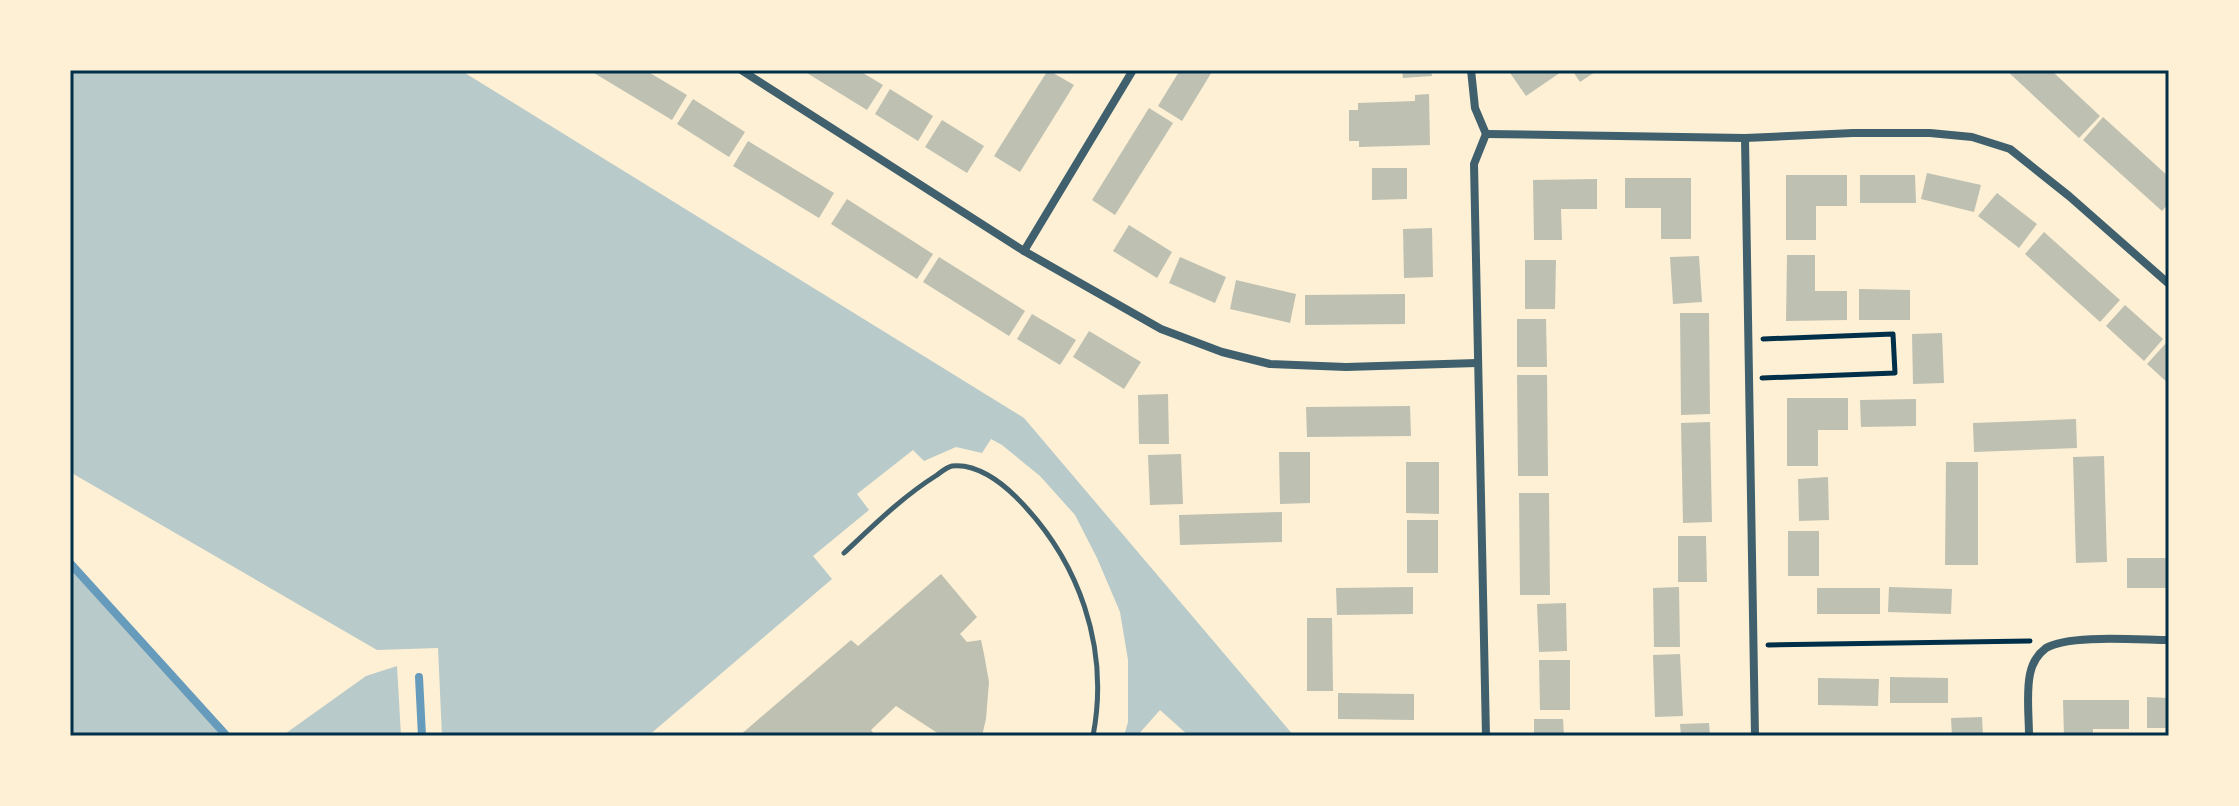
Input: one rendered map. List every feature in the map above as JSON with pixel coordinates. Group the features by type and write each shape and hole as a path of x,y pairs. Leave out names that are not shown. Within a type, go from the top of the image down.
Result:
{"street":[{"path":"741,70 1024,251 1161,329 1222,352 1270,364 1331,367 1477,363"},
{"path":"1024,251 1133,70"},
{"path":"1471,70 1475,108 1486,134 1474,164 1486,736"},
{"path":"1486,134 1745,138 1930,133 1972,137 2010,149 2169,284"},
{"path":"1745,138 1755,736"},
{"path":"2029,736 2029,676 2043,650 2067,642 2169,640"}],"lane":[{"path":"844,553 911,491 950,466 970,468 1001,482 1035,516 1060,551 1079,588 1091,628 1096,666 1097,714 1093,736"}],"path":[{"path":"1748,340 1893,334 1895,373 1749,379"},
{"path":"1753,646 2035,641"}],"shaded area":[{"path":"70,70 460,70 1024,418 1294,736 1189,736 1160,710 1137,736 1124,736 1128,722 1128,660 1120,612 1097,558 1075,515 1040,476 991,439 982,453 956,447 924,461 913,450 857,494 869,510 813,556 832,579 648,736 442,736 438,648 377,650 70,472"},
{"path":"70,563 225,734 227,736 70,736"},
{"path":"397,666 401,736 282,736 366,676"}],"building":[{"path":"589,70 645,70 687,95 672,120"},
{"path":"802,70 858,70 883,85 867,110"},
{"path":"1048,70 1074,85 1020,172 994,156"},
{"path":"1180,70 1213,70 1182,121 1158,106"},
{"path":"1402,70 1431,70 1432,76 1403,78"},
{"path":"1508,70 1564,70 1526,96"},
{"path":"1572,70 1598,70 1580,82"},
{"path":"2006,70 2051,70 2100,116 2079,138"},
{"path":"890,89 933,116 918,141 875,114"},
{"path":"1429,94 1430,145 1359,147 1359,141 1349,141 1349,110 1358,110 1358,103 1415,101 1415,95"},
{"path":"693,99 745,132 729,157 677,124"},
{"path":"1149,108 1173,123 1115,215 1092,200"},
{"path":"2103,117 2169,177 2169,203 2162,211 2083,140"},
{"path":"942,120 984,146 967,173 925,147"},
{"path":"748,141 834,193 819,218 733,166"},
{"path":"1372,168 1407,168 1407,199 1372,200"},
{"path":"1927,173 1981,185 1974,212 1921,199"},
{"path":"1786,175 1847,175 1847,206 1816,206 1816,240 1786,240"},
{"path":"1860,175 1915,175 1916,203 1860,203"},
{"path":"1625,178 1691,178 1691,239 1661,239 1661,208 1625,208"},
{"path":"1597,179 1597,209 1561,209 1562,240 1534,240 1533,180"},
{"path":"1997,193 2037,224 2019,248 1978,216"},
{"path":"847,199 933,254 917,279 831,224"},
{"path":"1129,225 1172,252 1157,278 1113,251"},
{"path":"1432,228 1433,277 1404,278 1403,229"},
{"path":"2044,232 2120,300 2100,322 2025,254"},
{"path":"1787,255 1815,255 1815,291 1847,291 1847,320 1786,321"},
{"path":"1699,256 1702,302 1673,304 1670,257"},
{"path":"939,257 1025,311 1009,336 923,282"},
{"path":"1180,257 1226,277 1215,303 1169,283"},
{"path":"1525,260 1556,260 1555,309 1525,309"},
{"path":"1236,280 1296,294 1290,323 1230,309"},
{"path":"1859,289 1910,290 1910,320 1859,320"},
{"path":"1405,294 1405,324 1305,325 1305,295"},
{"path":"2125,305 2163,339 2144,361 2106,326"},
{"path":"1680,313 1709,313 1710,414 1681,415"},
{"path":"1032,314 1076,340 1060,365 1017,339"},
{"path":"1517,319 1546,319 1547,367 1517,367"},
{"path":"1089,331 1141,362 1124,389 1073,357"},
{"path":"1942,333 1944,383 1913,384 1912,334"},
{"path":"2167,342 2169,344 2169,384 2147,364"},
{"path":"1517,375 1547,375 1548,476 1518,476"},
{"path":"1168,394 1169,444 1139,444 1138,395"},
{"path":"1787,398 1848,398 1848,430 1818,430 1818,466 1787,466"},
{"path":"1916,399 1916,426 1861,427 1860,400"},
{"path":"1410,406 1411,436 1307,437 1306,407"},
{"path":"2076,419 2077,448 1974,452 1973,423"},
{"path":"1710,422 1712,522 1683,523 1681,423"},
{"path":"1279,452 1310,452 1310,503 1280,504"},
{"path":"1181,454 1183,504 1150,505 1148,455"},
{"path":"2104,456 2107,562 2076,563 2073,457"},
{"path":"1406,462 1439,462 1439,514 1406,513"},
{"path":"1946,462 1978,462 1978,565 1945,565"},
{"path":"1828,477 1829,520 1799,521 1798,479"},
{"path":"1519,493 1549,493 1550,595 1520,595"},
{"path":"1282,512 1282,542 1180,545 1179,515"},
{"path":"1407,520 1438,520 1438,573 1407,573"},
{"path":"1788,531 1819,531 1819,576 1788,576"},
{"path":"1678,536 1706,536 1707,582 1678,582"},
{"path":"2127,558 2169,558 2169,588 2127,588"},
{"path":"941,574 977,617 960,634 967,642 981,640 989,682 982,736 942,736 896,706 871,730 876,736 739,736 851,640 858,646"},
{"path":"1413,587 1413,614 1337,615 1336,588"},
{"path":"1679,587 1680,647 1654,647 1653,588"},
{"path":"1889,587 1952,589 1951,614 1888,612"},
{"path":"1817,588 1880,588 1880,614 1817,614"},
{"path":"1566,603 1567,651 1539,652 1537,604"},
{"path":"1307,618 1332,618 1333,691 1307,691"},
{"path":"1680,654 1683,716 1655,717 1653,655"},
{"path":"1539,660 1570,660 1570,710 1540,710"},
{"path":"1890,677 1948,678 1948,703 1890,703"},
{"path":"1818,678 1879,679 1878,706 1818,705"},
{"path":"1338,693 1414,694 1414,720 1338,719"},
{"path":"2147,697 2169,698 2169,728 2147,728"},
{"path":"2063,700 2129,700 2129,729 2093,729 2093,736 2064,736"},
{"path":"1982,717 1983,736 1952,736 1951,718"},
{"path":"1534,719 1563,719 1564,736 1534,736"},
{"path":"1709,723 1710,736 1681,736 1680,724"}],"waterway":[{"path":"70,563 225,734"},
{"path":"419,677 422,736"}]}
